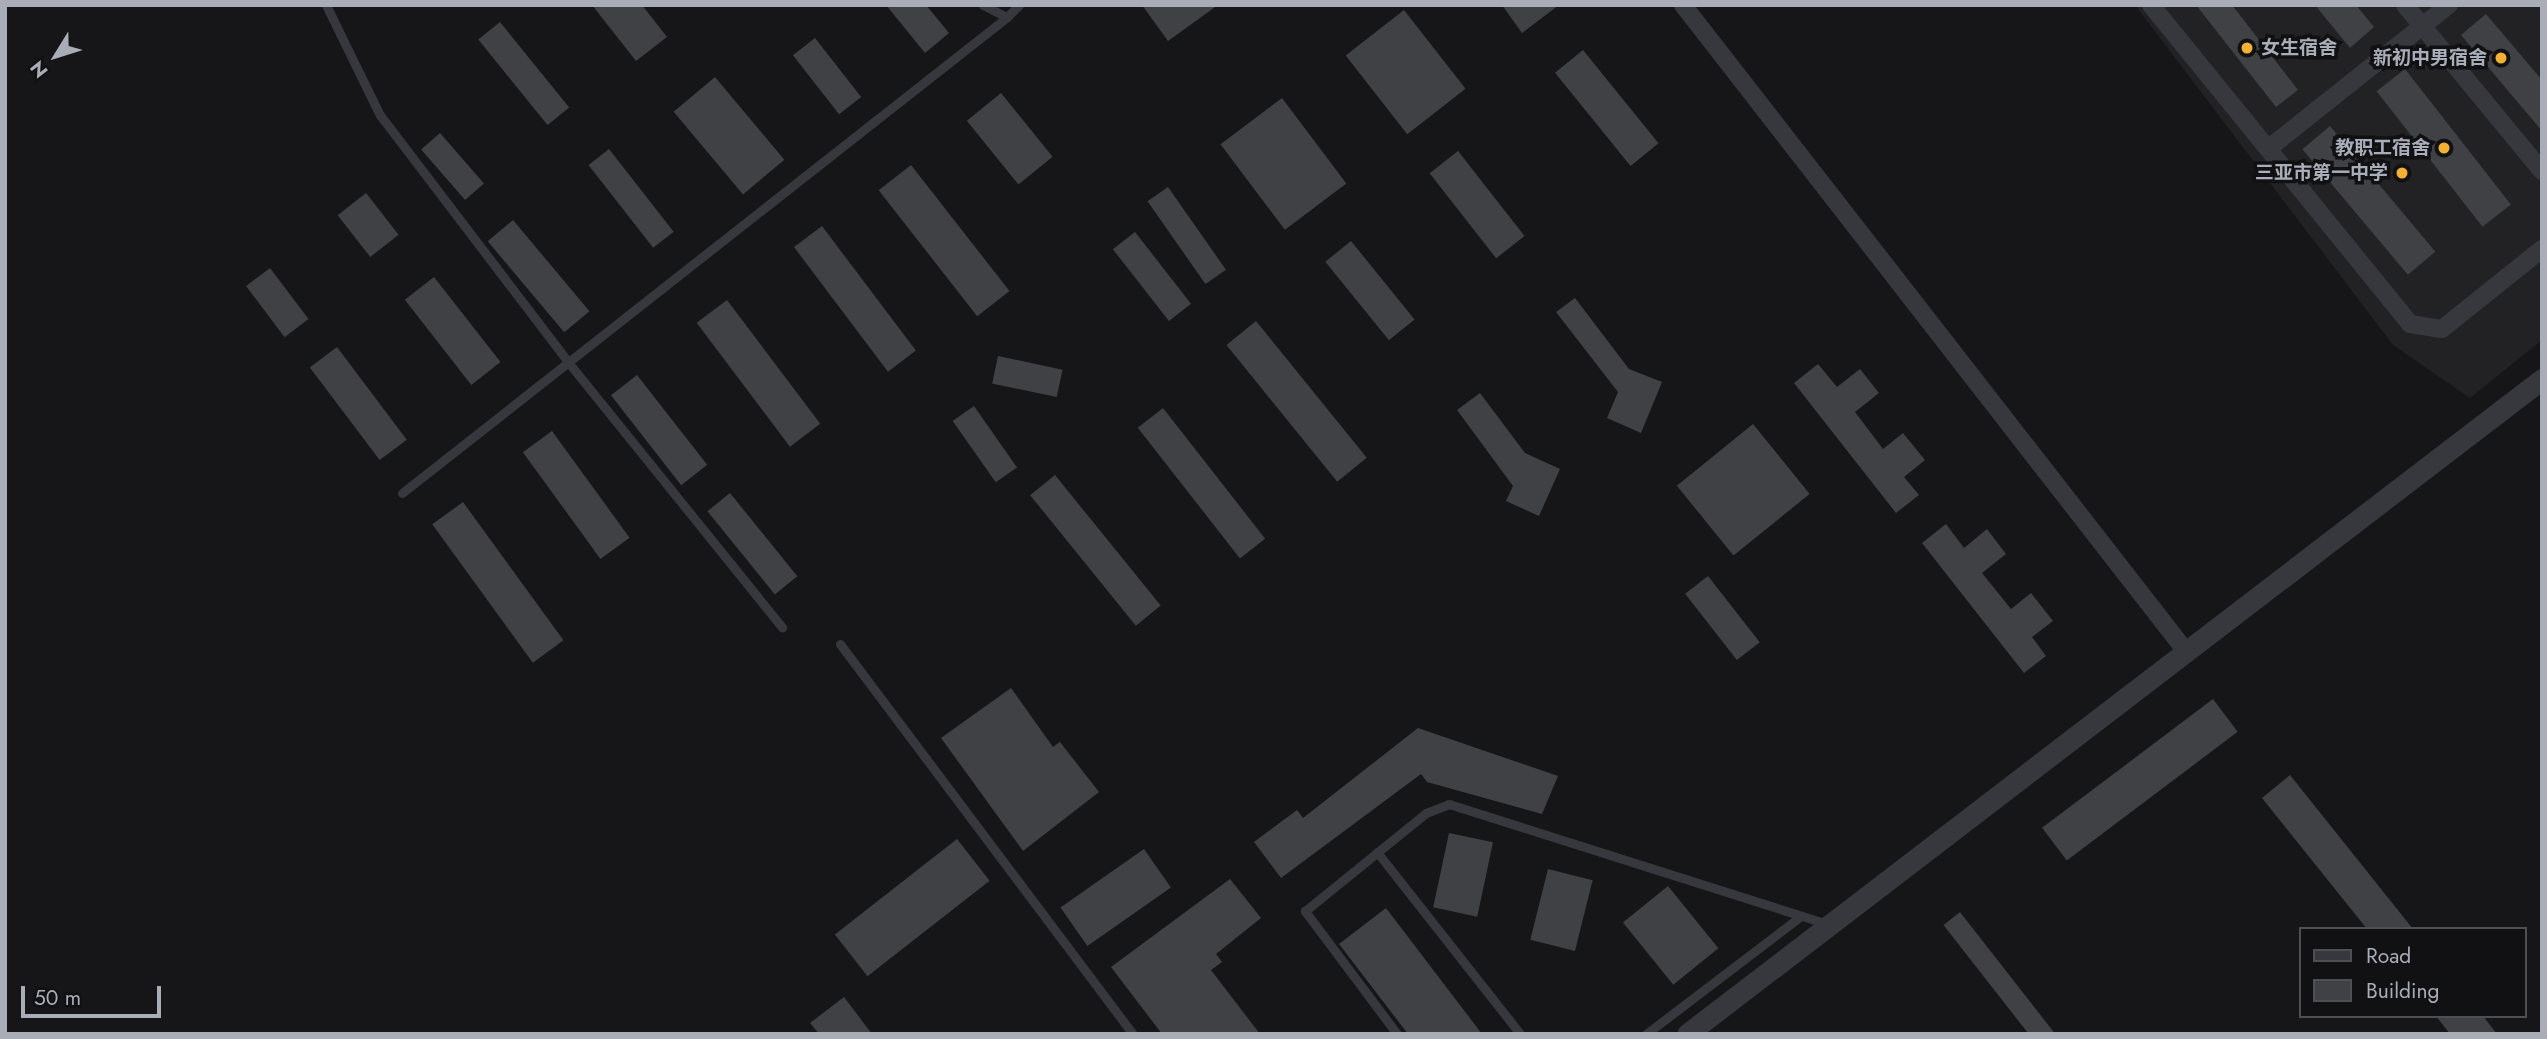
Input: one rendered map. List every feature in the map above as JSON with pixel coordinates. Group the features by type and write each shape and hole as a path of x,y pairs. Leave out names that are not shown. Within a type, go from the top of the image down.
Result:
{"street":[{"path":"1683,5 2185,650"},
{"path":"2151,5 2410,324 2442,329 2542,250"},
{"path":"2405,5 2542,171"},
{"path":"2269,148 2449,5"},
{"path":"1687,1034 2542,379"}],"lane":[{"path":"326,5 380,115 568,362 782,627"},
{"path":"983,5 1007,17"},
{"path":"402,493 1019,5"},
{"path":"840,644 1133,1034"},
{"path":"1397,1034 1305,911 1426,813 1449,804 1828,925"},
{"path":"1377,852 1520,1034"},
{"path":"1646,1034 1801,916"}],"shaded area":[{"name":"三亚市第一中学","path":"2135,5 2542,5 2542,340 2470,398 2393,345"}],"building":[{"path":"592,5 642,5 667,37 636,61"},
{"path":"886,5 926,5 949,33 925,53"},
{"path":"1142,5 1218,5 1168,41"},
{"path":"1502,5 1559,5 1522,33"},
{"name":"女生宿舍","path":"2196,5 2232,5 2298,90 2276,107"},
{"name":"女生宿舍","path":"2315,5 2356,5 2374,27 2350,48"},
{"path":"1404,10 1466,89 1407,134 1346,56"},
{"name":"新初中男宿舍","path":"2486,14 2542,80 2542,131 2461,35"},
{"path":"500,22 569,107 547,125 478,40"},
{"path":"815,38 861,97 839,114 793,55"},
{"path":"1583,50 1659,143 1631,166 1555,73"},
{"name":"教职工宿舍","path":"2405,69 2511,205 2483,227 2377,91"},
{"path":"715,77 784,160 743,194 674,112"},
{"path":"1001,93 1053,157 1018,184 967,121"},
{"path":"1282,98 1346,183 1285,230 1221,144"},
{"name":"教职工宿舍","path":"2330,126 2435,252 2408,275 2302,149"},
{"path":"440,133 484,184 465,200 421,149"},
{"path":"609,149 674,232 653,248 589,165"},
{"path":"1458,151 1524,236 1496,258 1430,173"},
{"path":"911,165 1010,291 977,316 879,190"},
{"path":"1168,187 1226,270 1205,284 1148,201"},
{"path":"366,193 399,235 370,257 338,215"},
{"path":"513,220 589,311 564,332 488,241"},
{"path":"822,226 916,351 888,372 794,247"},
{"path":"1135,232 1191,304 1169,321 1113,249"},
{"path":"1351,241 1415,319 1389,340 1325,262"},
{"path":"270,268 309,319 285,337 246,286"},
{"path":"434,277 500,362 471,385 405,300"},
{"path":"1575,298 1629,369 1662,382 1641,433 1607,418 1618,392 1556,312"},
{"path":"727,300 820,424 790,447 697,323"},
{"path":"1256,321 1367,458 1337,482 1226,345"},
{"path":"337,347 407,440 380,460 310,367"},
{"path":"998,356 1063,370 1057,397 992,383"},
{"path":"1818,364 1837,387 1860,369 1879,393 1855,412 1883,449 1903,433 1925,460 1904,477 1919,495 1896,513 1794,383"},
{"path":"637,375 707,465 681,485 611,395"},
{"path":"1480,393 1525,453 1560,469 1539,516 1506,501 1513,486 1457,410"},
{"path":"974,406 1017,467 996,482 953,421"},
{"path":"1163,408 1265,539 1240,559 1138,428"},
{"path":"1753,424 1810,494 1733,556 1677,486"},
{"path":"552,431 630,538 600,559 523,452"},
{"path":"1055,475 1161,606 1136,626 1030,495"},
{"path":"730,493 797,576 775,594 707,511"},
{"path":"463,502 564,640 533,663 432,524"},
{"path":"1946,524 1964,548 1987,529 2006,554 1982,573 2011,609 2031,593 2053,621 2032,637 2046,656 2024,673 1922,543"},
{"path":"1708,576 1760,642 1737,660 1685,594"},
{"path":"1011,688 1053,747 1060,742 1099,792 1023,851 941,738"},
{"path":"2213,699 2238,732 2067,861 2042,828"},
{"path":"1418,728 1558,776 1542,814 1427,782 1421,774 1281,878 1254,842 1297,810 1303,818"},
{"path":"2290,775 2411,927 2365,927 2262,798"},
{"path":"1449,833 1493,842 1477,917 1433,907"},
{"path":"957,839 990,881 867,976 835,934"},
{"path":"1144,849 1171,888 1087,946 1060,908"},
{"path":"1548,869 1593,880 1575,951 1530,940"},
{"path":"1230,879 1261,918 1216,954 1222,962 1211,970 1260,1034 1162,1034 1111,967"},
{"path":"1668,886 1718,948 1673,985 1623,923"},
{"path":"1386,908 1482,1034 1408,1034 1339,944"},
{"path":"1960,912 2055,1034 2029,1034 1943,925"},
{"path":"844,997 872,1034 819,1034 810,1023"},
{"path":"2438,1018 2485,1018 2497,1034 2450,1034"}],"place":[{"name":"女生宿舍","path":"2247,48"},
{"name":"新初中男宿舍","path":"2501,58"},
{"name":"教职工宿舍","path":"2444,148"},
{"name":"三亚市第一中学","path":"2402,173"}]}
